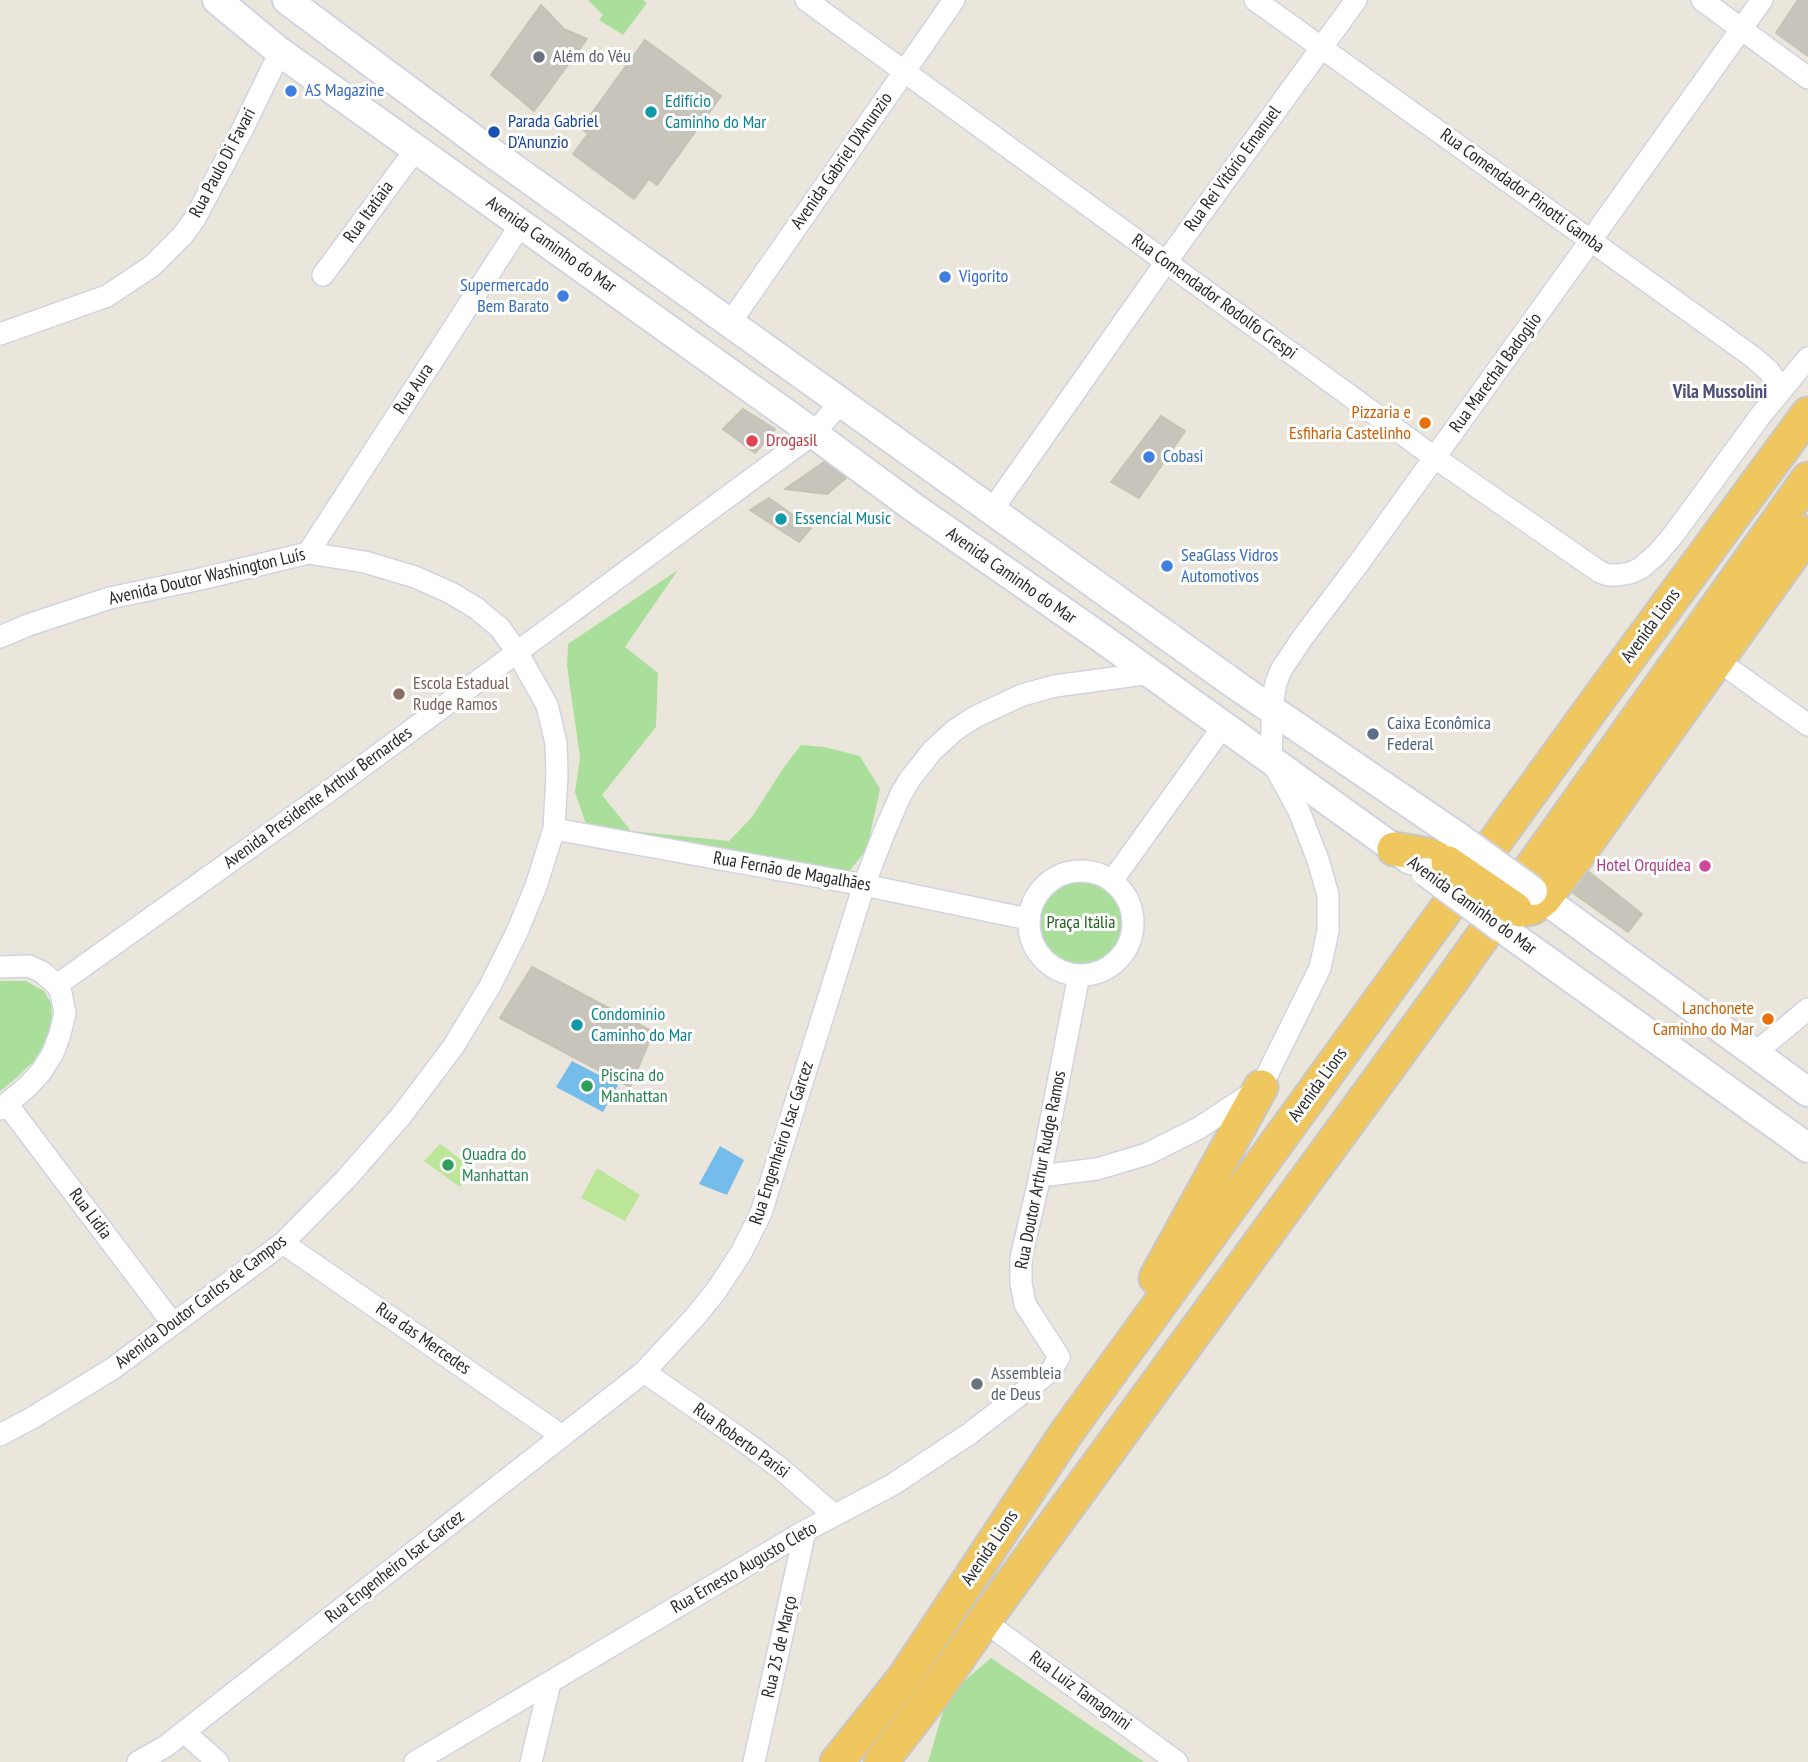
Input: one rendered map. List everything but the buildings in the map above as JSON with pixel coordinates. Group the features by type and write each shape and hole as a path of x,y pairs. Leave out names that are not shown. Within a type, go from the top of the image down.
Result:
{"highway":[{"name":"Avenida Lions","path":"837,1762 904,1678 1067,1432 1599,697 1808,414"},
{"name":"Avenida Lions","path":"881,1762 930,1699 984,1621 1446,989 1808,478"},
{"path":"1394,849 1444,857 1524,907 1580,852 1808,533"},
{"path":"1067,1432 1190,1218 1261,1087"}],"main road":[{"name":"Avenida Caminho do Mar","path":"217,0 280,52 814,433 913,508 1151,673 1394,849"},
{"path":"287,0 491,152 1272,711 1444,857"},
{"path":"280,52 289,40 311,27 322,29 339,38"},
{"name":"Avenida Caminho do Mar","path":"1524,907 1808,1148"},
{"path":"1524,907 1755,1053 1808,1092"}],"street":[{"name":"Rua Comendador Rodolfo Crespi","path":"806,0 1434,457 1600,572 1608,575 1630,573 1650,561 1674,534 1778,392"},
{"name":"Avenida Gabriel D'Anunzio","path":"730,323 954,0"},
{"name":"Rua Comendador Pinotti Gamba","path":"1255,0 1754,357 1769,371 1778,392"},
{"name":"Rua Rei Vitório Emanuel","path":"992,510 1166,262 1356,0"},
{"path":"1702,0 1808,78"},
{"name":"Rua Marechal Badoglio","path":"1271,760 1272,711 1276,683 1287,659 1762,0"},
{"name":"Rua Paulo Di Favari","path":"0,334 107,296 152,266 183,235 204,203 280,52"},
{"name":"Rua Itatiaia","path":"323,275 416,149"},
{"name":"Rua Aura","path":"308,553 521,224"},
{"path":"1778,392 1808,358"},
{"name":"Avenida Presidente Arthur Bernardes","path":"57,985 314,802 814,433 841,402"},
{"name":"Avenida Doutor Washington Luís","path":"0,637 110,598 308,553 365,562 415,577 451,593 476,608 500,628 517,652"},
{"name":"Avenida Doutor Carlos de Campos","path":"0,1435 112,1369 283,1243 346,1179 401,1115 453,1047 490,986 516,932 536,886 554,829 556,743 547,705 517,652"},
{"path":"1717,660 1808,725"},
{"name":"Rua Engenheiro Isac Garcez","path":"138,1762 166,1746 643,1372 716,1291 741,1253 761,1213 875,853 901,794 933,750 956,730 1022,695 1055,686 1151,673"},
{"path":"1112,881 1224,725"},
{"path":"1040,1176 1097,1169 1147,1154 1199,1128 1261,1087 1320,968 1329,913 1324,880 1312,841 1271,760"},
{"name":"Rua Fernão de Magalhães","path":"554,829 864,885 1028,919"},
{"path":"1083,870 1098,873 1112,881 1124,893 1131,908 1133,924 1130,940 1122,955 1095,974 1062,972 1047,964 1036,951 1030,936 1028,919 1032,903 1040,890 1052,879 1067,872 1083,870"},
{"path":"0,967 29,966 42,972 57,985 65,1013 54,1052 41,1072 4,1106"},
{"name":"Rua Doutor Arthur Rudge Ramos","path":"1059,1357 1025,1304 1021,1283 1021,1258 1040,1176 1079,975"},
{"path":"1755,1053 1808,1009"},
{"name":"Rua Lidia","path":"4,1106 173,1324"},
{"name":"Rua das Mercedes","path":"283,1243 562,1436"},
{"name":"Rua Ernesto Augusto Cleto","path":"415,1762 805,1531 892,1485 969,1434 1047,1374 1059,1357"},
{"name":"Rua Roberto Parisi","path":"643,1372 780,1468 834,1515"},
{"name":"Rua 25 de Março","path":"754,1762 805,1531"},
{"name":"Rua Luiz Tamagnini","path":"984,1621 1177,1762"},
{"path":"531,1762 550,1683"},
{"path":"184,1732 218,1762"}],"green space":[{"path":"588,0 643,0 647,3 623,35 599,20 603,15"},
{"path":"678,570 625,647 658,673 656,727 602,795 631,831 729,841 752,817 801,745 824,747 860,756 880,789 867,849 835,889 594,848 575,792 580,757 567,666 568,644"},
{"name":"Praça Itália","path":"1081,879 1098,882 1112,892 1122,906 1125,923 1122,940 1112,954 1098,964 1081,967 1064,964 1050,954 1040,940 1037,923 1040,906 1050,892 1064,882"},
{"path":"0,981 26,981 44,991 51,1003 52,1019 47,1040 33,1062 0,1091"},
{"name":"Quadra do Manhattan","path":"440,1144 472,1168 460,1187 424,1161"},
{"path":"597,1168 640,1195 625,1221 581,1198"},
{"path":"991,1658 1144,1762 928,1762 948,1695"}],"water":[{"name":"Piscina do Manhattan","path":"572,1061 618,1085 603,1112 556,1087"},
{"path":"720,1146 744,1160 727,1195 699,1184"}],"place":[{"name":"Além do Véu","path":"539,57"},
{"name":"AS Magazine","path":"291,91"},
{"name":"Edifício Caminho do Mar","path":"651,112"},
{"name":"Parada Gabriel D'Anunzio","path":"494,132"},
{"name":"Vigorito","path":"945,277"},
{"name":"Supermercado Bem Barato","path":"563,296"},
{"name":"Pizzaria e Esfiharia Castelinho","path":"1425,423"},
{"name":"Drogasil","path":"752,441"},
{"name":"Cobasi","path":"1149,457"},
{"name":"Essencial Music","path":"781,519"},
{"name":"SeaGlass Vidros Automotivos","path":"1167,566"},
{"name":"Escola Estadual Rudge Ramos","path":"399,694"},
{"name":"Caixa Econômica Federal","path":"1373,734"},
{"name":"Hotel Orquídea","path":"1705,866"},
{"name":"Lanchonete Caminho do Mar","path":"1768,1019"},
{"name":"Condominio Caminho do Mar","path":"577,1025"},
{"name":"Piscina do Manhattan","path":"587,1086"},
{"name":"Quadra do Manhattan","path":"448,1165"},
{"name":"Assembleia de Deus","path":"977,1384"}],"district":[{"name":"Vila Mussolini","path":"1720,393"}]}
